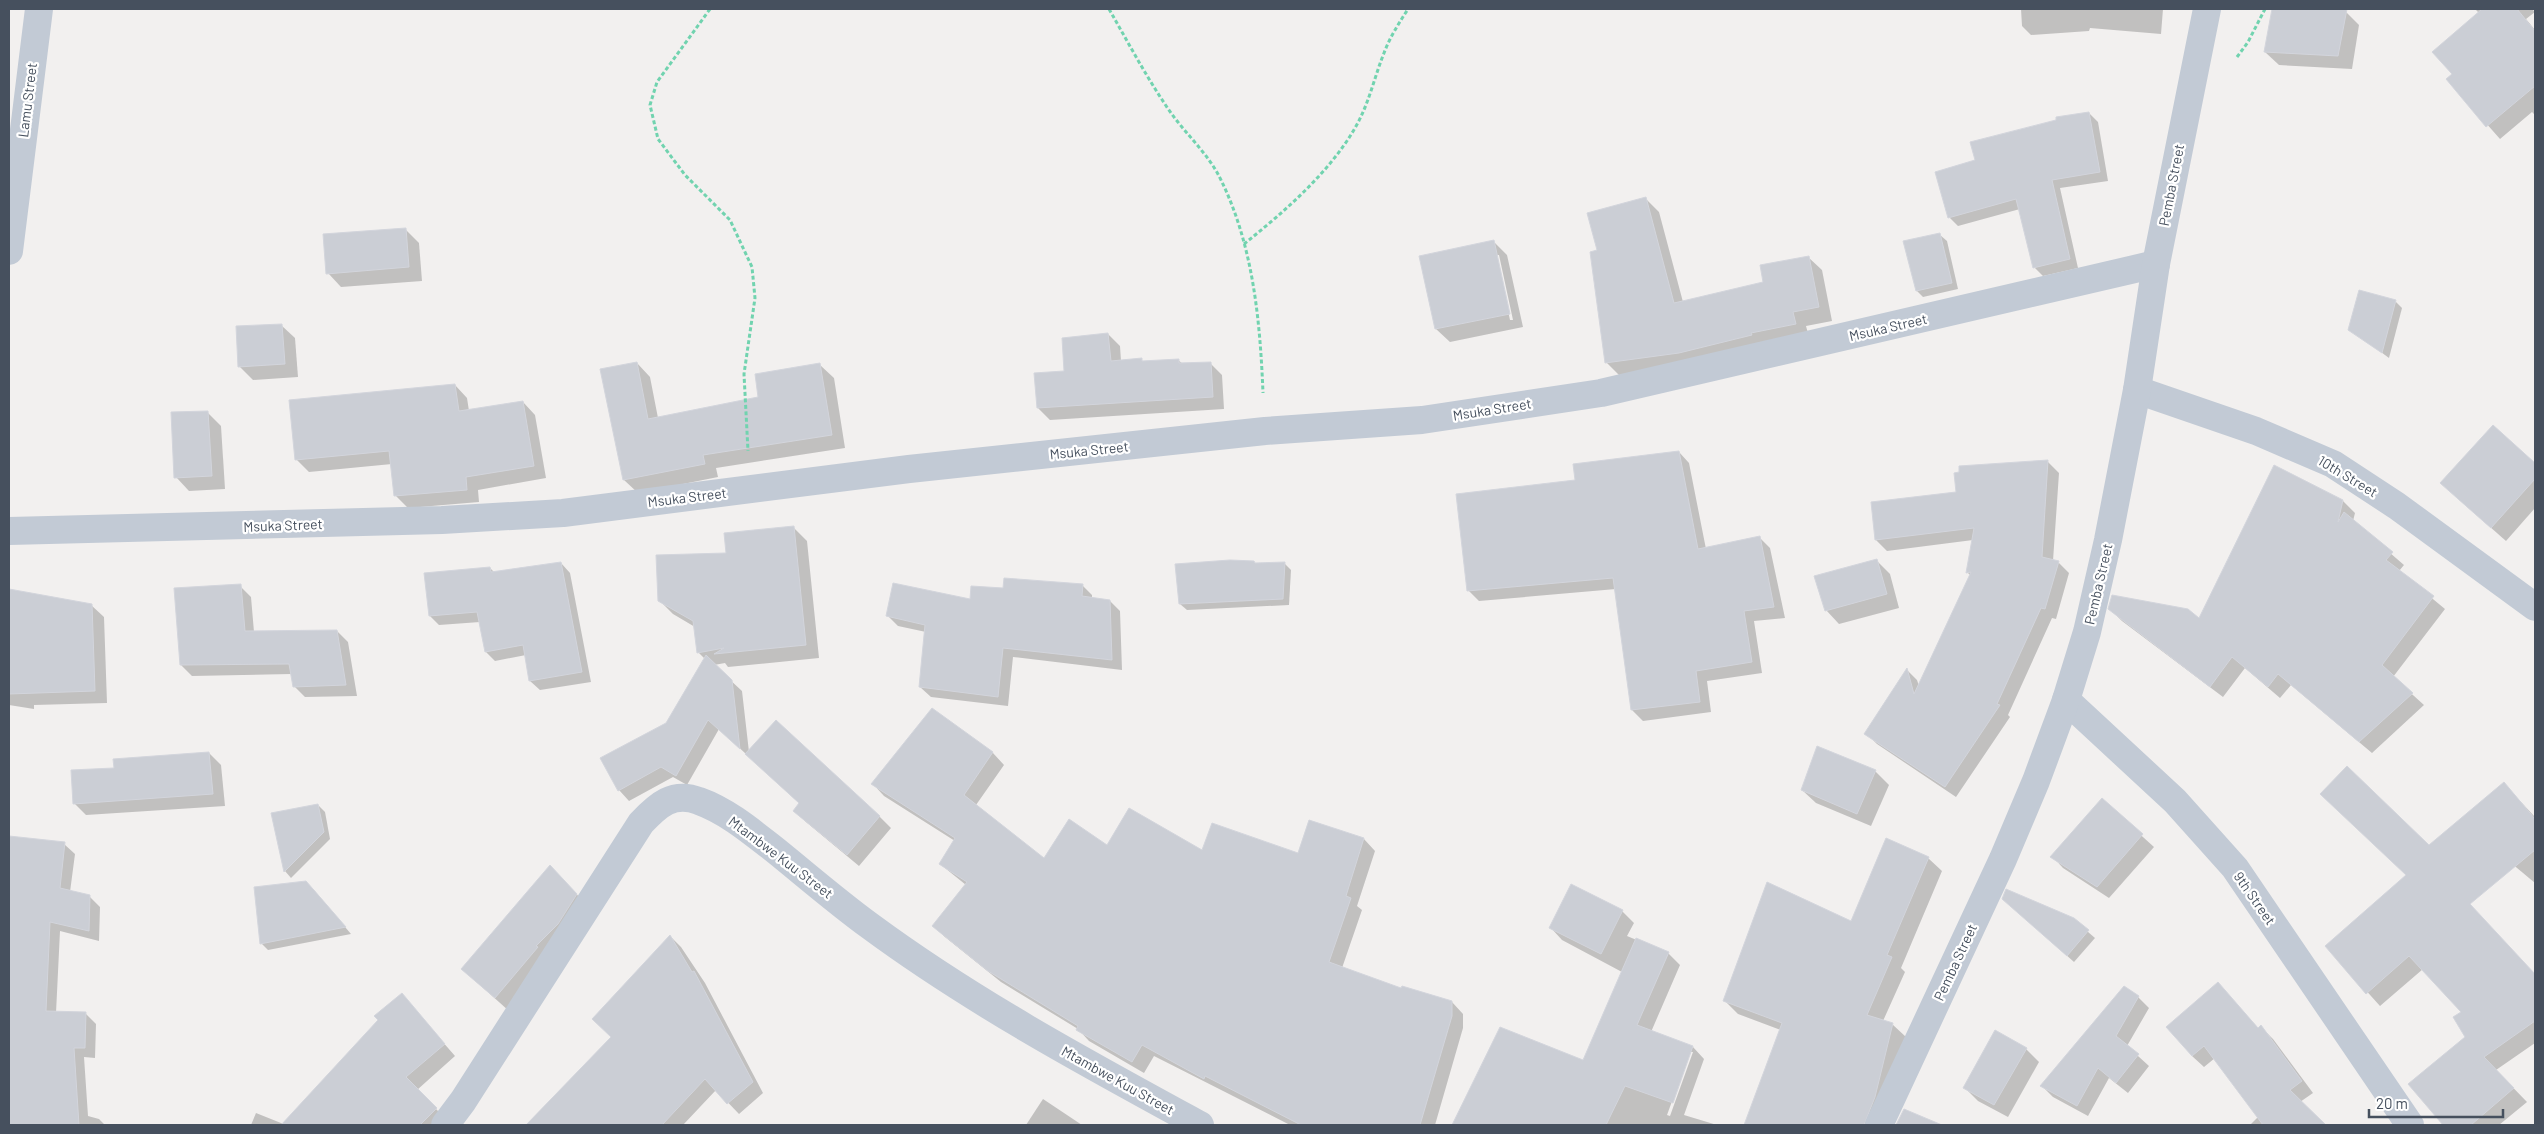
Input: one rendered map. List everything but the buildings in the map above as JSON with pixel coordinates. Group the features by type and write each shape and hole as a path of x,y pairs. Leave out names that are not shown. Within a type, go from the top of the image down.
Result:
{"street":[{"name":"Lamu Street","path":"9,252 10,224 39,9"},
{"name":"Pemba Street","path":"1879,1125 2003,859 2036,781 2066,700 2087,632 2102,567 2137,390 2156,264 2207,9"},
{"name":"Msuka Street","path":"9,532 442,520 562,513 909,469 1265,431 1422,420 1601,393 2156,264"},
{"name":"10th Street","path":"2137,390 2256,431 2333,464 2397,506 2535,607"},
{"name":"9th Street","path":"2066,700 2175,801 2235,868 2410,1125"},
{"name":"Mtambwe Kuu Street","path":"445,1125 464,1101 641,822 661,802 680,796 699,801 742,825 870,926 933,969 1063,1050 1200,1125"}],"path":[{"path":"710,9 657,82 650,105 658,139 685,175 730,220 752,267 755,298 744,374 745,422 751,489"},
{"path":"1109,9 1171,112 1218,174 1230,200 1244,244 1257,300 1265,431"},
{"path":"1244,244 1291,206 1339,151 1355,129 1366,107 1384,52 1408,9"}]}
